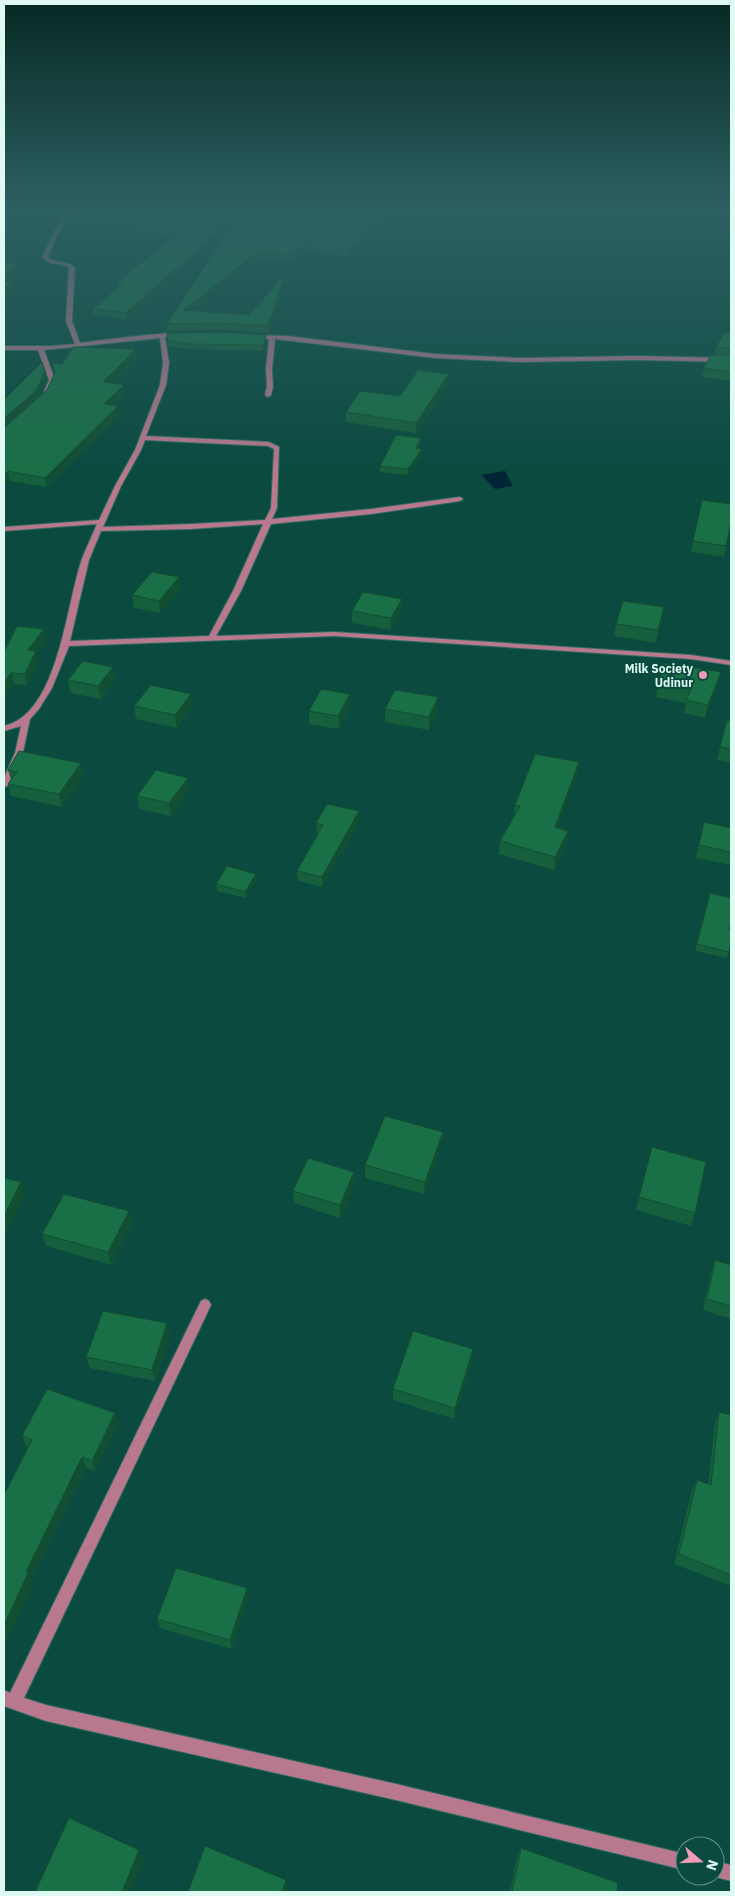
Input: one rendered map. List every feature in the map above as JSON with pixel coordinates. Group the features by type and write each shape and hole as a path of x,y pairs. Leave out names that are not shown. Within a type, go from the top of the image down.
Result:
{"street":[{"path":"70,297 68,321 78,345"},
{"path":"4,348 40,348 184,334"},
{"path":"4,728 18,725 37,706 57,668 66,644 85,560 118,486 138,450 164,385 166,363 162,335"},
{"path":"245,336 272,337 426,355 521,360 621,358 731,360"},
{"path":"268,395 272,337"},
{"path":"40,348 52,380 44,398"},
{"path":"142,438 269,444 277,448 274,508 237,591 212,639"},
{"path":"4,529 268,522 391,510 460,499"},
{"path":"66,644 334,634 691,657 731,663"},
{"path":"4,784 13,771 21,752 26,718"},
{"path":"205,1305 9,1700 46,1713 396,1792 675,1860"}],"water":[{"path":"505,471 513,486 495,489 481,475"}],"building":[{"path":"106,297 143,297 126,313 93,309"},
{"path":"184,297 200,297 184,310 249,315 264,297 277,297 268,326 220,323 167,324"},
{"path":"220,332 266,335 263,345 189,344 168,341 167,333"},
{"path":"725,332 731,333 731,348 716,347"},
{"path":"73,347 136,349 103,382 124,385 104,404 118,406 45,478 8,471 4,475 4,428 47,390 55,372 52,363 62,364"},
{"path":"711,355 731,355 731,372 704,368"},
{"path":"42,362 45,371 38,387 33,394 4,418 4,400"},
{"path":"418,370 449,374 416,423 346,412 360,391 400,396"},
{"path":"396,435 421,438 416,448 422,449 408,469 380,466"},
{"path":"731,497 731,521 726,546 693,541 702,500 730,504"},
{"path":"152,572 179,577 159,601 132,595"},
{"path":"363,592 402,599 391,618 352,611"},
{"path":"623,601 664,607 658,630 616,624"},
{"path":"17,626 44,629 28,650 36,651 25,674 11,673 4,683 4,652"},
{"path":"83,661 113,667 98,686 68,680"},
{"path":"665,663 721,672 708,705 686,700 691,690 658,684"},
{"path":"151,685 191,694 175,715 134,706"},
{"path":"321,689 350,694 338,716 309,711"},
{"path":"395,690 438,697 429,717 385,709"},
{"path":"727,720 731,721 731,749 720,747"},
{"path":"19,751 81,763 59,794 8,784 17,772 8,770"},
{"path":"535,754 579,762 555,827 568,831 555,857 500,841 520,806 515,805"},
{"path":"156,770 188,778 169,803 137,796"},
{"path":"327,804 359,811 322,877 297,871 323,825 316,823"},
{"path":"704,822 731,828 731,852 699,845"},
{"path":"227,866 256,874 245,892 216,884"},
{"path":"710,893 731,898 731,922 729,929 731,929 731,941 729,952 697,944"},
{"path":"385,1116 443,1132 425,1182 365,1165"},
{"path":"652,1147 706,1162 695,1213 639,1197"},
{"path":"308,1158 354,1172 340,1205 293,1191"},
{"path":"4,1178 21,1182 4,1216"},
{"path":"64,1194 129,1211 108,1252 42,1234"},
{"path":"715,1260 731,1265 731,1306 707,1299"},
{"path":"103,1311 167,1323 152,1370 86,1357"},
{"path":"413,1331 473,1349 455,1408 393,1389"},
{"path":"47,1389 115,1413 92,1461 82,1457 26,1572 28,1573 4,1625 4,1495 32,1440 22,1436"},
{"path":"719,1412 731,1415 731,1575 679,1554 697,1480 711,1485"},
{"path":"176,1568 247,1588 230,1640 157,1619"},
{"path":"69,1818 139,1850 122,1892 35,1892"},
{"path":"205,1846 286,1880 282,1892 188,1892"},
{"path":"521,1848 618,1883 617,1892 512,1892"}],"place":[{"name":"Milk Society Udinur","path":"703,675"}]}
